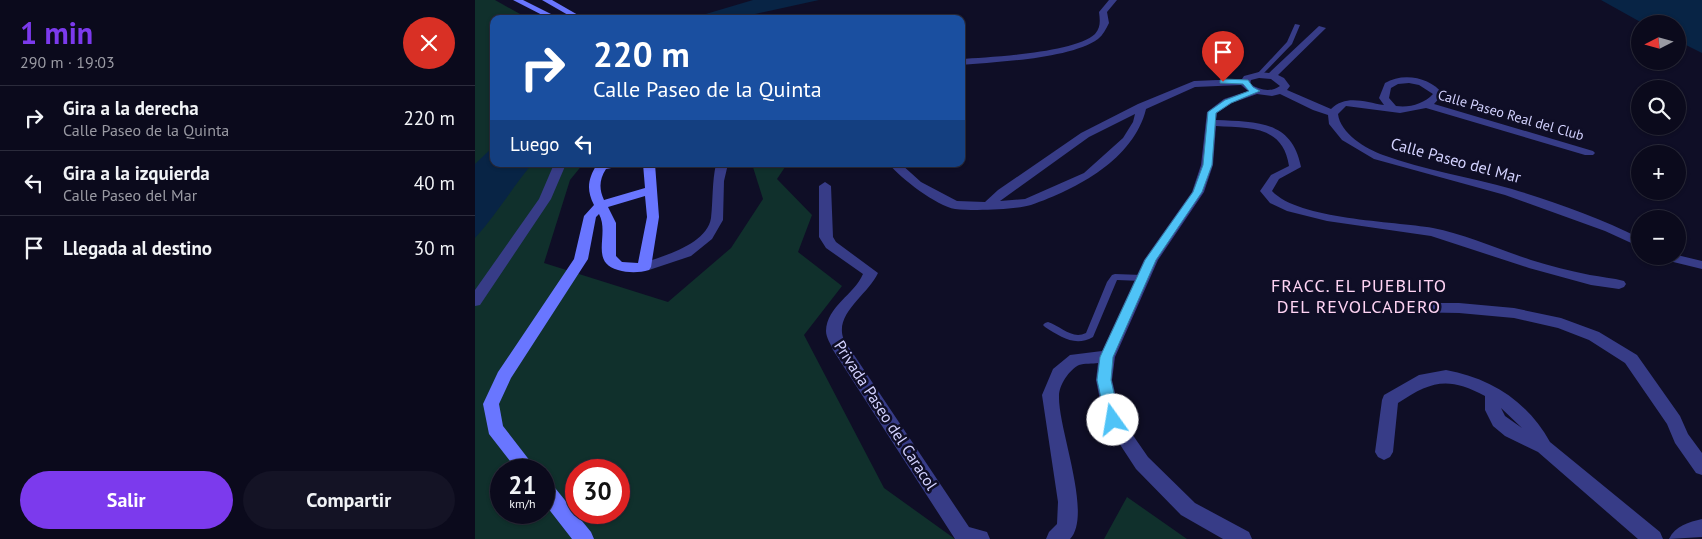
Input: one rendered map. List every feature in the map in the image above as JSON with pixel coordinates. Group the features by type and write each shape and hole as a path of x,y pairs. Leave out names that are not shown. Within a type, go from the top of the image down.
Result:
{"main road":[{"path":"517,0 549,15"},
{"path":"546,0 574,15"},
{"path":"601,167 595,177 594,190 611,225 607,249 611,261 620,267 644,267 653,217 648,167"},
{"path":"519,459 495,429 491,404 504,376 581,259 590,216 601,205 652,190"},
{"path":"555,503 584,539"}],"street":[{"path":"965,62 1004,59 1077,46 1097,36 1105,23 1103,12 1113,0"},
{"path":"1271,76 1321,28"},
{"path":"1250,86 1247,78 1259,75 1271,76 1285,83 1281,91"},
{"name":"Calle Paseo Real del Club","path":"1333,112 1342,104 1348,102 1393,109 1406,110 1437,98 1438,94 1435,90 1421,82 1401,81 1391,84 1386,88 1384,98 1393,109"},
{"path":"988,206 1002,193 1085,135 1142,106 1194,84 1250,86 1272,93 1281,91 1317,108 1333,112"},
{"path":"1242,539 1188,509 1142,463 1113,420 1104,380 1107,357 1142,278 1151,260 1197,192 1207,165 1212,112 1250,86"},
{"name":"Calle Paseo Real del Club","path":"1423,104 1589,153"},
{"path":"898,167 917,184 955,205 988,206 1027,202 1088,175 1127,140 1138,122 1142,106"},
{"name":"Calle Paseo del Mar","path":"1333,112 1333,124 1346,138 1378,157 1509,192 1609,228 1631,239"},
{"path":"1210,124 1265,127 1282,137 1295,157 1295,167 1275,177 1266,191 1274,200 1291,208 1327,217 1433,232 1529,264 1591,280 1619,284"},
{"path":"475,301 545,199 559,167"},
{"path":"644,267 686,253 707,236 717,220 718,181 721,167"},
{"name":"Privada Paseo del Caracol","path":"825,186 826,237 831,245 871,272 869,280 838,315 834,332 841,350 963,534 980,539"},
{"path":"1686,261 1702,265"},
{"path":"1409,308 1459,308 1514,313 1561,323 1594,336 1631,359 1674,421 1681,438 1702,467"},
{"path":"1056,539 1067,528 1068,502 1050,396 1059,373 1076,360 1107,357"},
{"path":"1384,452 1390,400 1414,384 1431,378 1453,377 1473,383 1493,394 1493,410 1499,421 1511,431 1543,447 1653,539"},
{"path":"1679,539 1693,530 1702,528"}],"lane":[{"path":"1259,75 1290,43 1297,25"},
{"path":"1048,326 1077,340 1085,339 1090,335 1111,282 1115,277 1142,278"}],"green space":[{"path":"475,0 495,0 522,15 490,15 490,167 581,167 570,180 544,263 668,302 731,248 763,199 753,167 785,167 777,179 812,215 798,252 842,286 804,335 884,488 955,539 475,539"},
{"path":"1127,497 1187,539 1104,539"}],"water":[{"path":"753,0 819,0 750,15 702,15"},
{"path":"1601,0 1702,0 1702,53 1686,45 1686,15 1631,15 1631,17"},
{"path":"490,150 490,167 530,167 475,238 475,164"}],"district":[{"name":"FRACC. EL PUEBLITO DEL REVOLCADERO","path":"1359,295"}],"route":[{"path":"1113,420 1104,380 1107,357 1151,260 1197,192 1207,165 1212,112 1228,101 1256,91 1246,85 1245,82 1223,82"}]}
